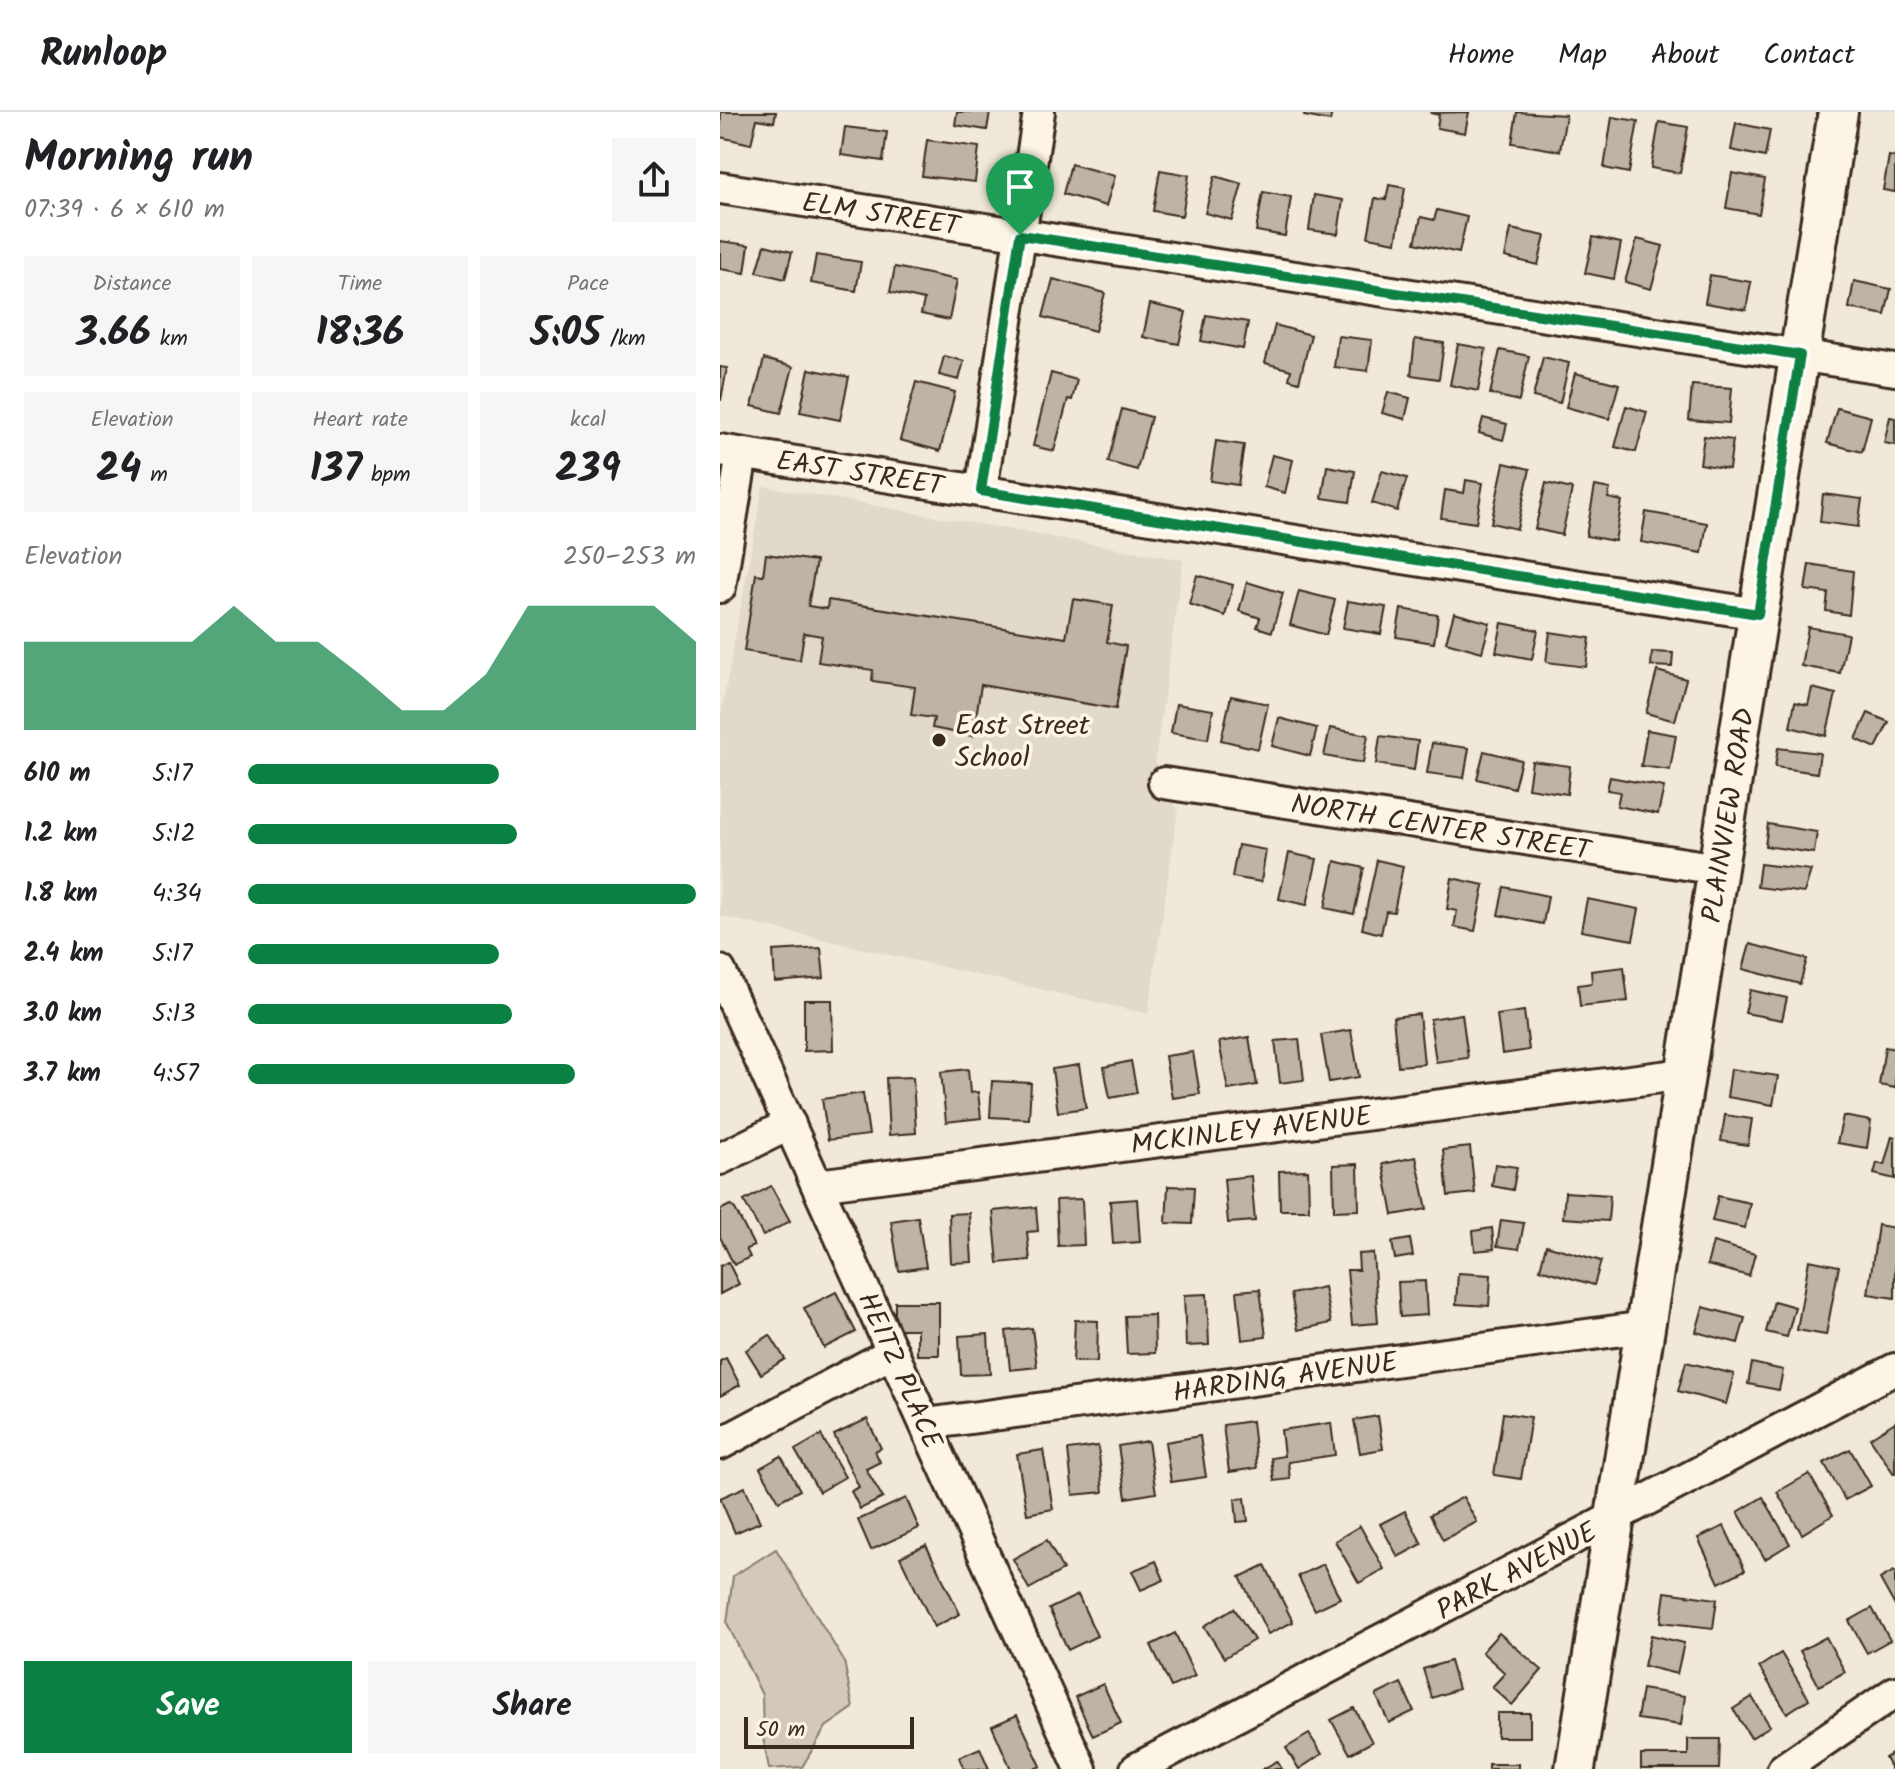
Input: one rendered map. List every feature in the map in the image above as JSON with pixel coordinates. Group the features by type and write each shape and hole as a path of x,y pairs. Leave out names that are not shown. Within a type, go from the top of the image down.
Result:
{"main road":[{"name":"PLAINVIEW ROAD","path":"1575,1769 1838,112"}],"street":[{"path":"981,491 1039,112"},
{"name":"ELM STREET","path":"720,188 1895,370"},
{"path":"720,587 731,452"},
{"name":"EAST STREET","path":"731,452 1758,614"},
{"name":"NORTH CENTER STREET","path":"1164,783 1718,869"},
{"name":"HEITZ PLACE","path":"720,971 1081,1769"},
{"name":"MCKINLEY AVENUE","path":"817,1185 1685,1074"},
{"path":"720,1159 790,1124"},
{"name":"HARDING AVENUE","path":"926,1424 1645,1327"},
{"path":"720,1444 893,1352"},
{"name":"PARK AVENUE","path":"1136,1769 1895,1369"},
{"path":"1783,1769 1895,1692"}],"shaded area":[{"name":"East Street School","path":"763,486 1183,560 1155,762 1178,810 1148,1014 720,916 720,719"},
{"path":"776,1549 844,1661 853,1708 826,1727 802,1767 769,1769 763,1737 762,1695 727,1623 733,1576"}],"building":[{"path":"721,112 776,112 774,122 757,119 751,144 720,137"},
{"path":"957,112 990,112 987,130 955,125"},
{"path":"1305,112 1332,112 1330,121 1304,116"},
{"path":"1469,112 1465,133 1437,128 1439,115 1430,113"},
{"path":"1517,112 1566,115 1560,151 1512,143"},
{"path":"1612,117 1638,121 1629,173 1604,168"},
{"path":"1659,122 1688,127 1680,173 1651,168"},
{"path":"1736,123 1770,130 1765,157 1731,150"},
{"path":"845,127 887,132 883,161 841,155"},
{"path":"927,140 979,147 975,182 922,176"},
{"path":"1889,156 1895,157 1895,192 1883,190"},
{"path":"1071,164 1115,176 1106,206 1063,194"},
{"path":"1160,170 1189,175 1182,216 1153,211"},
{"path":"1732,173 1765,179 1759,214 1726,208"},
{"path":"1215,176 1242,184 1232,220 1205,213"},
{"path":"1389,185 1405,188 1396,242 1368,237 1375,198 1386,200"},
{"path":"1263,192 1291,197 1285,236 1256,231"},
{"path":"1314,195 1343,200 1338,234 1309,230"},
{"path":"1437,210 1467,217 1459,253 1415,243 1421,217 1434,220"},
{"path":"1511,229 1545,236 1538,265 1505,257"},
{"path":"1593,237 1621,243 1614,279 1585,273"},
{"path":"1637,239 1663,246 1651,289 1625,282"},
{"path":"720,241 749,245 745,273 720,269"},
{"path":"765,245 792,252 785,279 757,272"},
{"path":"816,255 861,262 856,291 811,283"},
{"path":"895,267 957,280 949,320 921,314 924,300 890,292"},
{"path":"1710,275 1751,282 1746,310 1705,303"},
{"path":"1053,279 1105,293 1095,331 1043,317"},
{"path":"1854,281 1891,289 1885,315 1849,308"},
{"path":"1150,304 1186,312 1179,344 1143,337"},
{"path":"1206,315 1248,322 1243,349 1201,341"},
{"path":"1275,325 1311,335 1299,382 1289,379 1291,370 1265,363"},
{"path":"1338,336 1372,340 1368,371 1334,367"},
{"path":"1415,339 1444,343 1439,379 1411,375"},
{"path":"1458,344 1486,349 1478,391 1450,385"},
{"path":"1500,350 1529,356 1519,401 1490,394"},
{"path":"944,356 964,361 959,380 939,375"},
{"path":"1543,357 1569,363 1560,403 1533,397"},
{"path":"764,359 793,367 781,413 752,406"},
{"path":"720,367 727,368 721,400 720,400"},
{"path":"809,369 849,377 840,420 800,412"},
{"path":"1051,373 1077,380 1072,400 1068,399 1054,451 1033,446"},
{"path":"1575,373 1619,384 1609,419 1566,407"},
{"path":"916,382 955,392 940,451 900,440"},
{"path":"1692,385 1732,388 1729,423 1689,420"},
{"path":"1388,392 1410,398 1405,419 1382,413"},
{"path":"1626,406 1647,412 1636,452 1615,447"},
{"path":"1837,408 1871,417 1862,452 1827,443"},
{"path":"1122,409 1151,417 1137,470 1108,462"},
{"path":"1890,417 1895,418 1895,445 1884,443"},
{"path":"1483,418 1507,424 1503,440 1479,433"},
{"path":"1704,436 1733,440 1729,469 1700,464"},
{"path":"1216,441 1244,445 1238,485 1210,481"},
{"path":"1272,455 1293,460 1285,493 1264,487"},
{"path":"1504,463 1530,469 1517,529 1491,523"},
{"path":"1327,466 1355,471 1350,502 1322,498"},
{"path":"1382,471 1407,478 1397,511 1372,503"},
{"path":"1466,480 1483,483 1476,523 1441,518 1445,490 1464,493"},
{"path":"1546,483 1572,489 1562,535 1535,529"},
{"path":"1595,486 1610,489 1608,498 1622,501 1615,541 1586,536"},
{"path":"1823,494 1862,499 1858,527 1820,522"},
{"path":"1646,512 1707,523 1702,553 1641,542"},
{"path":"766,554 816,561 808,606 827,609 828,600 1066,638 1073,599 1113,605 1107,642 1126,646 1116,709 981,685 973,736 932,728 934,718 911,715 915,687 872,681 873,670 818,662 822,636 804,633 800,660 744,651 756,574 763,575"},
{"path":"1809,564 1853,571 1849,615 1826,611 1828,593 1805,590"},
{"path":"1197,575 1233,585 1225,616 1189,604"},
{"path":"1247,582 1283,593 1272,632 1257,627 1260,618 1239,611"},
{"path":"1299,591 1335,600 1326,635 1290,625"},
{"path":"1348,601 1386,607 1381,634 1343,628"},
{"path":"1401,609 1438,615 1434,643 1396,637"},
{"path":"1454,613 1490,623 1482,652 1446,642"},
{"path":"1502,623 1538,630 1532,659 1496,652"},
{"path":"1808,627 1848,634 1840,673 1801,666"},
{"path":"1550,632 1590,638 1586,667 1546,662"},
{"path":"1652,652 1673,653 1672,667 1651,666"},
{"path":"1657,671 1686,679 1675,721 1646,713"},
{"path":"1812,688 1836,694 1826,736 1790,727 1795,702 1808,705"},
{"path":"1231,696 1268,704 1258,749 1221,740"},
{"path":"1176,704 1213,710 1208,739 1171,733"},
{"path":"1868,713 1889,722 1876,748 1856,739"},
{"path":"1279,718 1317,728 1310,756 1272,746"},
{"path":"1330,728 1368,735 1363,763 1324,756"},
{"path":"1647,730 1676,735 1670,770 1641,766"},
{"path":"1380,736 1418,741 1414,770 1376,764"},
{"path":"1432,743 1469,748 1464,778 1427,773"},
{"path":"1778,748 1820,753 1817,773 1775,767"},
{"path":"1484,751 1521,760 1514,788 1477,779"},
{"path":"1532,761 1570,766 1567,794 1528,788"},
{"path":"1610,777 1664,787 1658,814 1617,806 1620,792 1607,790"},
{"path":"1768,824 1817,832 1814,853 1765,846"},
{"path":"1238,845 1266,850 1261,882 1232,877"},
{"path":"1289,853 1317,859 1307,905 1279,899"},
{"path":"1377,860 1403,866 1394,912 1386,911 1381,934 1362,929"},
{"path":"1335,861 1364,868 1354,914 1325,908"},
{"path":"1760,864 1811,870 1804,893 1757,887"},
{"path":"1452,878 1484,885 1475,931 1454,927 1457,911 1447,909"},
{"path":"1504,887 1548,896 1543,924 1498,915"},
{"path":"1587,899 1639,909 1633,940 1581,931"},
{"path":"1750,944 1807,959 1800,984 1743,969"},
{"path":"821,948 824,978 775,982 773,951"},
{"path":"1624,967 1628,1001 1580,1006 1578,985 1592,983 1591,971"},
{"path":"1750,990 1787,998 1782,1020 1745,1013"},
{"path":"804,1000 832,1000 833,1050 804,1051"},
{"path":"1524,1011 1529,1050 1502,1054 1497,1015"},
{"path":"1419,1014 1424,1064 1398,1066 1393,1017"},
{"path":"1462,1014 1468,1058 1436,1062 1430,1019"},
{"path":"1351,1030 1359,1077 1329,1082 1321,1035"},
{"path":"1249,1037 1257,1085 1228,1090 1219,1042"},
{"path":"1299,1039 1304,1080 1280,1083 1275,1041"},
{"path":"1885,1047 1895,1049 1895,1088 1879,1085"},
{"path":"1193,1052 1200,1094 1172,1098 1165,1056"},
{"path":"1131,1061 1137,1093 1110,1098 1104,1067"},
{"path":"1079,1065 1086,1108 1058,1112 1052,1069"},
{"path":"968,1069 970,1093 978,1092 981,1118 946,1122 941,1072"},
{"path":"1731,1069 1778,1076 1773,1105 1727,1097"},
{"path":"913,1077 916,1133 889,1135 886,1078"},
{"path":"992,1081 1031,1083 1029,1119 990,1117"},
{"path":"863,1093 869,1135 828,1140 822,1099"},
{"path":"1725,1115 1752,1119 1748,1145 1721,1141"},
{"path":"1843,1116 1871,1121 1867,1148 1837,1143"},
{"path":"1892,1136 1895,1137 1895,1179 1874,1174 1877,1163 1884,1165"},
{"path":"1470,1147 1475,1193 1448,1196 1443,1150"},
{"path":"1416,1157 1427,1209 1393,1215 1383,1164"},
{"path":"1358,1164 1359,1210 1334,1211 1333,1165"},
{"path":"1495,1164 1517,1167 1513,1190 1492,1186"},
{"path":"1308,1170 1309,1210 1280,1210 1279,1171"},
{"path":"1251,1176 1255,1221 1228,1223 1224,1179"},
{"path":"771,1186 790,1221 763,1236 744,1201"},
{"path":"1168,1186 1194,1187 1192,1224 1166,1223"},
{"path":"1565,1192 1610,1195 1608,1221 1563,1218"},
{"path":"1718,1196 1750,1203 1745,1228 1712,1221"},
{"path":"1082,1199 1084,1245 1058,1246 1056,1200"},
{"path":"1137,1199 1140,1242 1113,1244 1110,1201"},
{"path":"730,1205 754,1246 746,1249 750,1257 734,1265 720,1237 720,1210"},
{"path":"1036,1207 1038,1231 1027,1232 1030,1260 998,1263 993,1211"},
{"path":"969,1213 972,1262 951,1263 949,1214"},
{"path":"918,1217 926,1267 899,1271 891,1221"},
{"path":"1501,1220 1524,1223 1519,1249 1497,1246"},
{"path":"1878,1225 1895,1228 1895,1298 1868,1294"},
{"path":"1492,1228 1494,1249 1475,1251 1473,1231"},
{"path":"1410,1239 1413,1256 1395,1259 1392,1242"},
{"path":"1713,1242 1755,1254 1749,1276 1707,1265"},
{"path":"1546,1245 1601,1261 1594,1285 1540,1269"},
{"path":"1373,1253 1378,1323 1352,1325 1347,1270 1359,1270 1358,1254"},
{"path":"1809,1260 1839,1266 1826,1335 1797,1330"},
{"path":"728,1262 739,1284 720,1294 720,1266"},
{"path":"1458,1273 1491,1275 1489,1306 1456,1304"},
{"path":"1425,1281 1427,1315 1400,1317 1398,1282"},
{"path":"1324,1287 1331,1323 1298,1330 1291,1294"},
{"path":"1260,1289 1266,1337 1242,1340 1237,1291"},
{"path":"836,1292 856,1332 824,1348 804,1308"},
{"path":"1207,1294 1209,1345 1186,1346 1184,1295"},
{"path":"1774,1301 1795,1307 1787,1337 1766,1332"},
{"path":"895,1302 939,1302 939,1355 917,1355 917,1329 895,1329"},
{"path":"1703,1307 1745,1318 1738,1343 1696,1332"},
{"path":"1154,1315 1155,1353 1127,1354 1125,1316"},
{"path":"1075,1320 1098,1321 1097,1362 1073,1361"},
{"path":"1032,1328 1037,1367 1010,1370 1006,1331"},
{"path":"988,1334 990,1374 961,1375 959,1336"},
{"path":"770,1335 785,1359 761,1374 746,1350"},
{"path":"726,1358 740,1385 720,1396 720,1361"},
{"path":"1686,1362 1734,1374 1726,1404 1678,1391"},
{"path":"1752,1363 1783,1370 1779,1390 1748,1384"},
{"path":"1503,1413 1531,1417 1521,1479 1494,1475"},
{"path":"1378,1416 1383,1449 1360,1453 1354,1420"},
{"path":"867,1419 881,1448 875,1451 880,1462 866,1469 883,1498 860,1509 851,1491 859,1487 834,1435"},
{"path":"1252,1421 1257,1468 1229,1472 1223,1425"},
{"path":"1895,1422 1895,1474 1894,1474 1870,1438"},
{"path":"1331,1423 1335,1455 1288,1462 1290,1479 1274,1481 1271,1458 1284,1456 1281,1430"},
{"path":"821,1435 845,1477 819,1492 795,1450"},
{"path":"1200,1436 1206,1477 1171,1482 1165,1442"},
{"path":"1148,1441 1156,1493 1126,1498 1118,1446"},
{"path":"1098,1446 1103,1492 1073,1495 1068,1450"},
{"path":"1850,1449 1871,1486 1845,1500 1824,1463"},
{"path":"1043,1450 1053,1509 1027,1514 1017,1454"},
{"path":"781,1456 800,1490 779,1501 760,1468"},
{"path":"1809,1474 1833,1515 1802,1534 1777,1492"},
{"path":"745,1487 760,1522 735,1533 720,1498"},
{"path":"1463,1497 1477,1522 1443,1540 1430,1515"},
{"path":"1763,1497 1790,1544 1765,1559 1738,1512"},
{"path":"906,1498 919,1528 871,1550 858,1520"},
{"path":"1245,1498 1248,1521 1237,1522 1235,1499"},
{"path":"1405,1511 1422,1544 1398,1557 1380,1524"},
{"path":"1360,1526 1384,1569 1359,1583 1335,1541"},
{"path":"1724,1526 1745,1570 1719,1583 1698,1538"},
{"path":"1047,1540 1063,1570 1029,1589 1013,1559"},
{"path":"926,1545 960,1614 934,1627 900,1557"},
{"path":"1156,1561 1164,1580 1141,1590 1132,1571"},
{"path":"1323,1564 1340,1598 1315,1610 1298,1576"},
{"path":"1265,1565 1293,1622 1268,1634 1240,1577"},
{"path":"1895,1572 1895,1606 1880,1579"},
{"path":"1665,1592 1717,1599 1713,1628 1661,1622"},
{"path":"1078,1595 1097,1636 1068,1650 1049,1609"},
{"path":"1234,1608 1254,1640 1224,1658 1204,1626"},
{"path":"1872,1608 1890,1640 1867,1653 1849,1621"},
{"path":"1175,1633 1195,1676 1171,1687 1151,1645"},
{"path":"1499,1633 1542,1670 1512,1705 1492,1687 1505,1673 1482,1652"},
{"path":"1651,1635 1684,1643 1677,1674 1644,1666"},
{"path":"1826,1637 1845,1672 1819,1686 1800,1651"},
{"path":"1781,1653 1809,1699 1787,1713 1759,1667"},
{"path":"1450,1661 1458,1689 1432,1698 1423,1669"},
{"path":"1401,1683 1414,1711 1389,1723 1376,1695"},
{"path":"1103,1684 1121,1723 1093,1736 1075,1697"},
{"path":"1642,1689 1685,1696 1681,1725 1637,1719"},
{"path":"1752,1697 1770,1726 1751,1738 1733,1709"},
{"path":"1354,1708 1372,1742 1350,1754 1331,1720"},
{"path":"1497,1713 1530,1713 1530,1737 1497,1737"},
{"path":"1017,1715 1041,1766 1034,1769 1011,1769 992,1726"},
{"path":"1309,1734 1322,1754 1299,1769 1286,1748"},
{"path":"1688,1739 1720,1739 1719,1769 1641,1769 1641,1755 1688,1755"},
{"path":"980,1748 989,1769 964,1769 959,1757"},
{"path":"1895,1752 1895,1769 1891,1769 1885,1758"},
{"path":"1277,1761 1282,1769 1263,1769"},
{"path":"1488,1764 1518,1764 1518,1769 1488,1769"}],"place":[{"name":"East Street School","path":"939,740"}],"route":[{"path":"1020,235 1800,355 1758,614 981,491 1020,235"}]}
